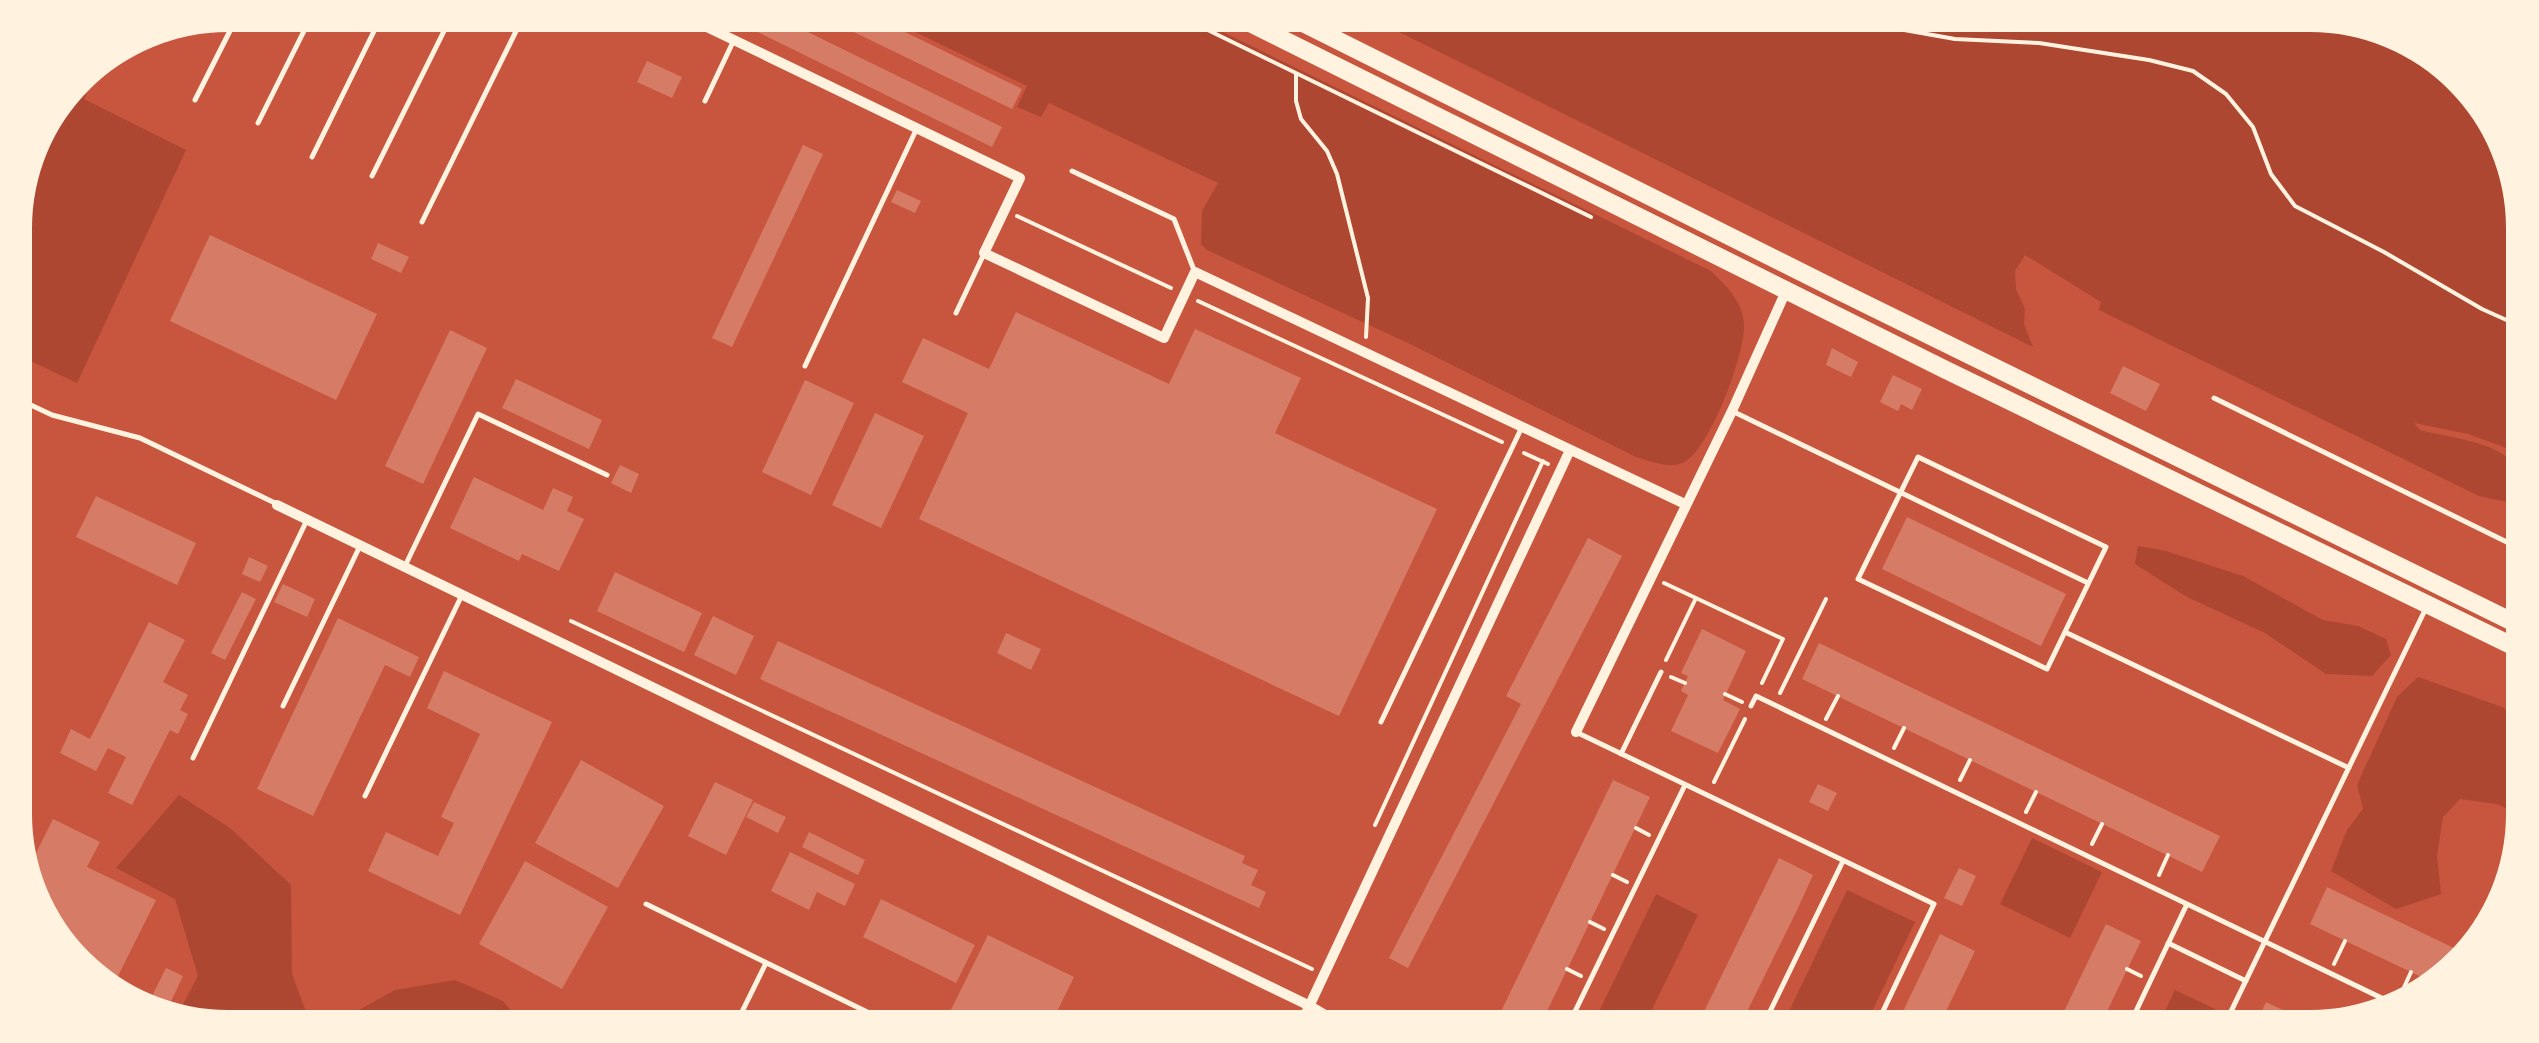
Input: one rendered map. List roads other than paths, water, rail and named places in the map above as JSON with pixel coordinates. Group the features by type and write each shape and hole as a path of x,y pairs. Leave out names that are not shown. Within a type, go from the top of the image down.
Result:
{"main road":[{"path":"1268,32 2506,642"},
{"path":"1321,32 1834,290 2506,618"}],"street":[{"path":"715,32 1020,178 984,253 1164,338 1195,272 1685,504"},
{"path":"1576,732 1732,411 1786,290"},
{"path":"1308,1010 1570,450"},
{"path":"278,505 1317,1010"}],"lane":[{"path":"196,100 230,32"},
{"path":"258,123 304,32"},
{"path":"312,157 374,32"},
{"path":"372,176 444,32"},
{"path":"422,222 516,32"},
{"path":"705,101 734,42"},
{"path":"805,366 917,128"},
{"path":"1072,171 1174,219 1195,272"},
{"path":"956,313 984,253"},
{"path":"2214,398 2506,542"},
{"path":"33,406 52,415 140,438 278,505"},
{"path":"1732,411 2088,583"},
{"path":"405,566 478,414 607,475"},
{"path":"1381,722 1522,427"},
{"path":"1918,457 2106,547 2088,583 2046,670 1858,579 1918,457"},
{"path":"193,758 307,519"},
{"path":"283,706 360,545"},
{"path":"365,796 462,594"},
{"path":"2232,1010 2428,605"},
{"path":"2065,632 2349,768"},
{"path":"1621,754 1660,672"},
{"path":"1751,706 1756,696 2381,998"},
{"path":"1576,732 1934,904 1883,1010"},
{"path":"1576,1010 1685,784"},
{"path":"1771,1010 1843,861"},
{"path":"646,904 863,1010"},
{"path":"2137,1010 2188,904"},
{"path":"2168,944 2246,980"},
{"path":"743,1010 766,963"}]}
